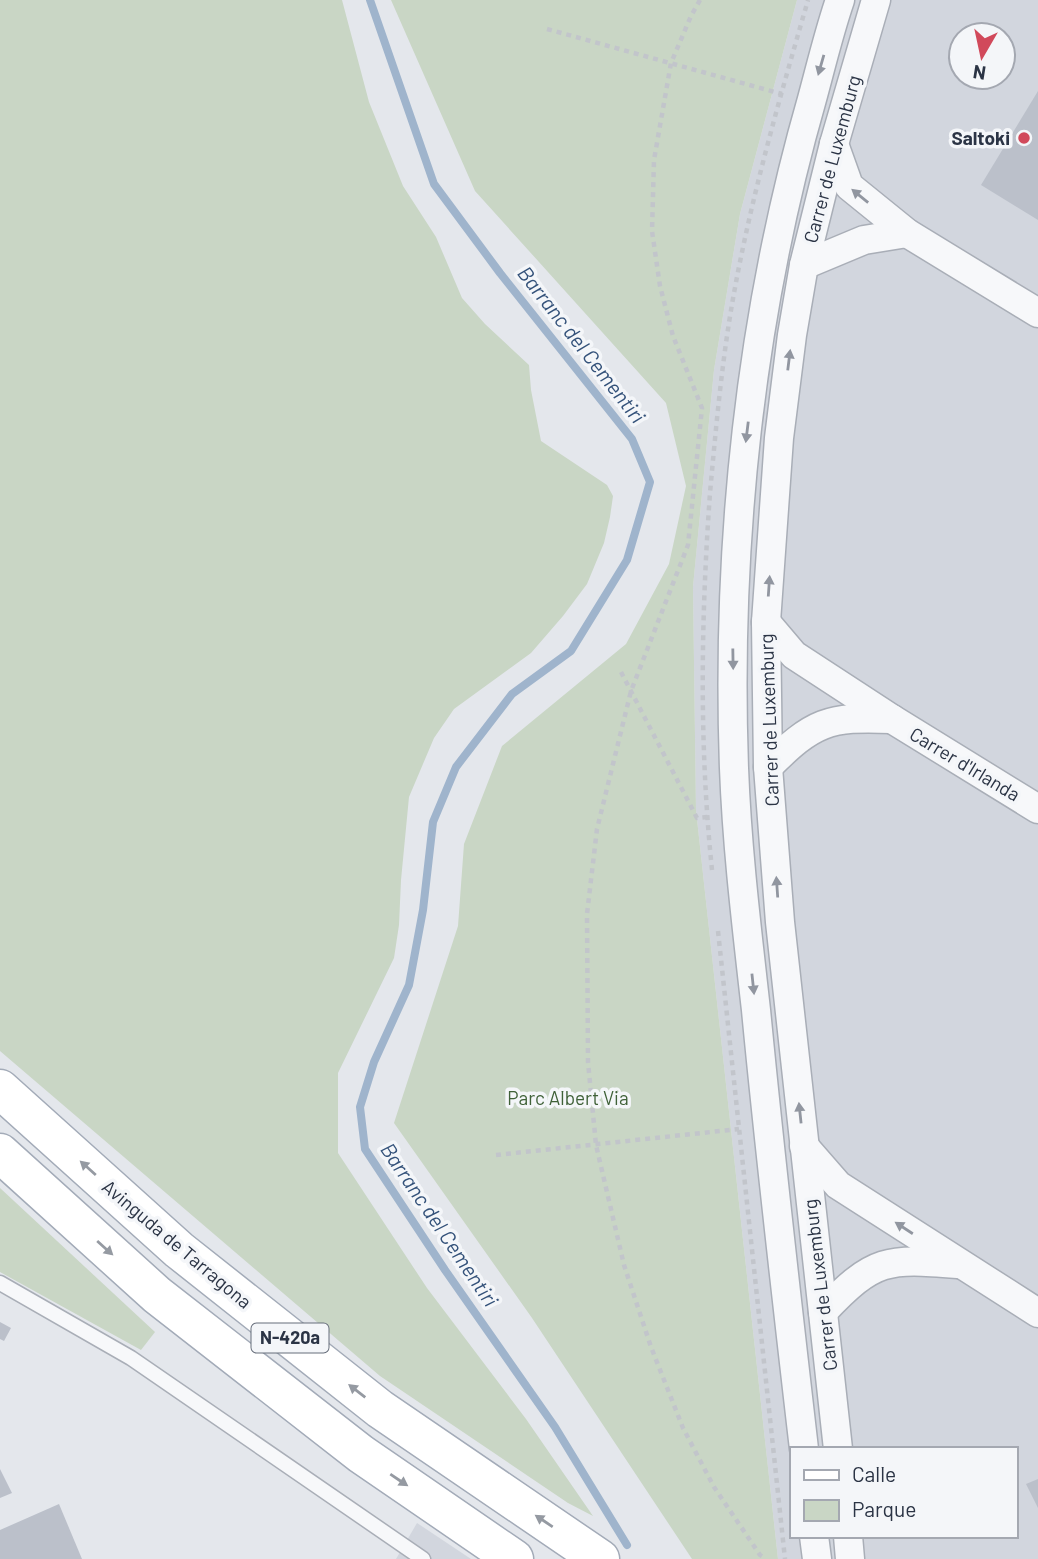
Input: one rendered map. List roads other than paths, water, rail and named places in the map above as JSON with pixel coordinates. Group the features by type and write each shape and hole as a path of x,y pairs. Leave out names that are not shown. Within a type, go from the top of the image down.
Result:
{"main road":[{"name":"Avinguda de Tarragona","path":"0,1089 179,1250 380,1409 600,1559"},
{"name":"N-420a","path":"0,1153 158,1295 361,1454 514,1559"}],"street":[{"name":"Carrer de Luxemburg","path":"804,1447 767,1126 737,813 733,617 746,436 773,257 811,102 841,0"},
{"name":"Carrer de Luxemburg","path":"838,1447 780,922 768,767 766,622 779,438 804,265 834,144 876,0"},
{"path":"834,144 849,186 907,233 1038,313"},
{"path":"804,265 864,240 907,233"},
{"name":"Carrer d'Irlanda","path":"766,622 794,655 1038,809"},
{"name":"Carrer d'Irlanda","path":"768,767 796,740 822,724 857,718 892,719"},
{"path":"804,1146 838,1185 1038,1312"},
{"path":"823,1312 846,1288 874,1267 906,1260 961,1264"},
{"path":"814,1538 817,1559"},
{"path":"848,1538 850,1559"}],"lane":[{"path":"0,1283 131,1358 418,1557"}],"waterway":[{"name":"Barranc del Cementiri","path":"370,0 434,184 500,273 632,439 650,482 627,560 571,651 512,694 456,767 433,822 423,910 409,985 374,1062 360,1107 365,1149 445,1270 555,1427 627,1545"}],"place":[{"name":"Saltoki","path":"1024,138"}],"park label":[{"name":"Parc Albert Via","path":"568,1098"}]}
